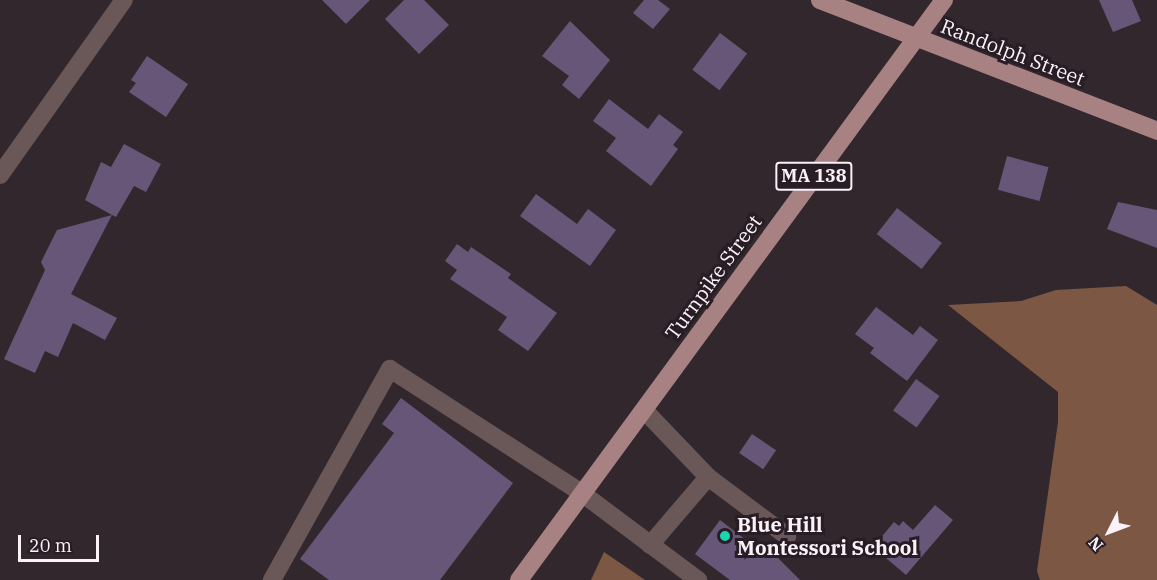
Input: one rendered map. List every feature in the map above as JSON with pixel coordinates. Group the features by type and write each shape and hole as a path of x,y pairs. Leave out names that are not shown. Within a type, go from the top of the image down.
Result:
{"main road":[{"name":"Randolph Street","path":"820,0 914,39 1157,131"},
{"name":"Turnpike Street","path":"519,580 944,0"}],"street":[{"path":"0,175 124,0"},
{"path":"272,580 390,369 583,494 698,580"},
{"path":"645,411 708,477 787,536"},
{"path":"650,545 708,477"}],"shaded area":[{"path":"1126,286 1157,305 1157,580 1040,580 1037,571 1058,422 1058,392 948,305 1021,301 1056,290"},
{"path":"604,552 645,580 591,580"}],"building":[{"path":"322,0 370,0 346,24"},
{"path":"404,0 424,0 449,25 419,54 385,19"},
{"path":"644,0 658,0 670,9 653,29 633,13"},
{"path":"1099,0 1132,0 1141,21 1113,32"},
{"path":"570,21 610,60 579,99 562,85 569,76 542,56"},
{"path":"720,33 747,53 719,90 692,70"},
{"path":"147,56 188,84 166,117 129,92 136,83 131,80"},
{"path":"609,99 648,129 659,114 683,132 673,145 678,149 651,186 606,151 616,138 593,121"},
{"path":"124,144 161,164 146,192 134,186 116,217 85,200 101,162 111,167"},
{"path":"1007,156 1049,167 1039,201 998,190"},
{"path":"536,194 577,224 588,209 616,230 590,266 520,216"},
{"path":"1118,202 1157,210 1157,248 1107,229"},
{"path":"897,208 942,243 922,269 877,234"},
{"path":"112,215 71,294 117,318 105,340 73,323 58,357 45,351 35,373 4,359 45,270 41,262 57,230"},
{"path":"457,244 468,252 471,247 511,274 508,278 557,313 528,351 498,330 507,317 450,279 457,270 445,261"},
{"path":"876,307 913,335 920,326 938,340 907,381 870,353 874,348 855,334"},
{"path":"916,379 939,396 917,428 893,411"},
{"path":"401,398 513,483 440,580 329,580 300,559 394,433 382,424"},
{"path":"752,434 776,450 763,469 739,453"},
{"path":"935,505 953,520 906,575 873,547 894,522 899,526 903,521 913,530"},
{"name":"Blue Hill Montessori School","path":"720,520 767,556 771,551 800,580 730,580 695,554"}],"place":[{"name":"Blue Hill Montessori School","path":"725,536"}]}
